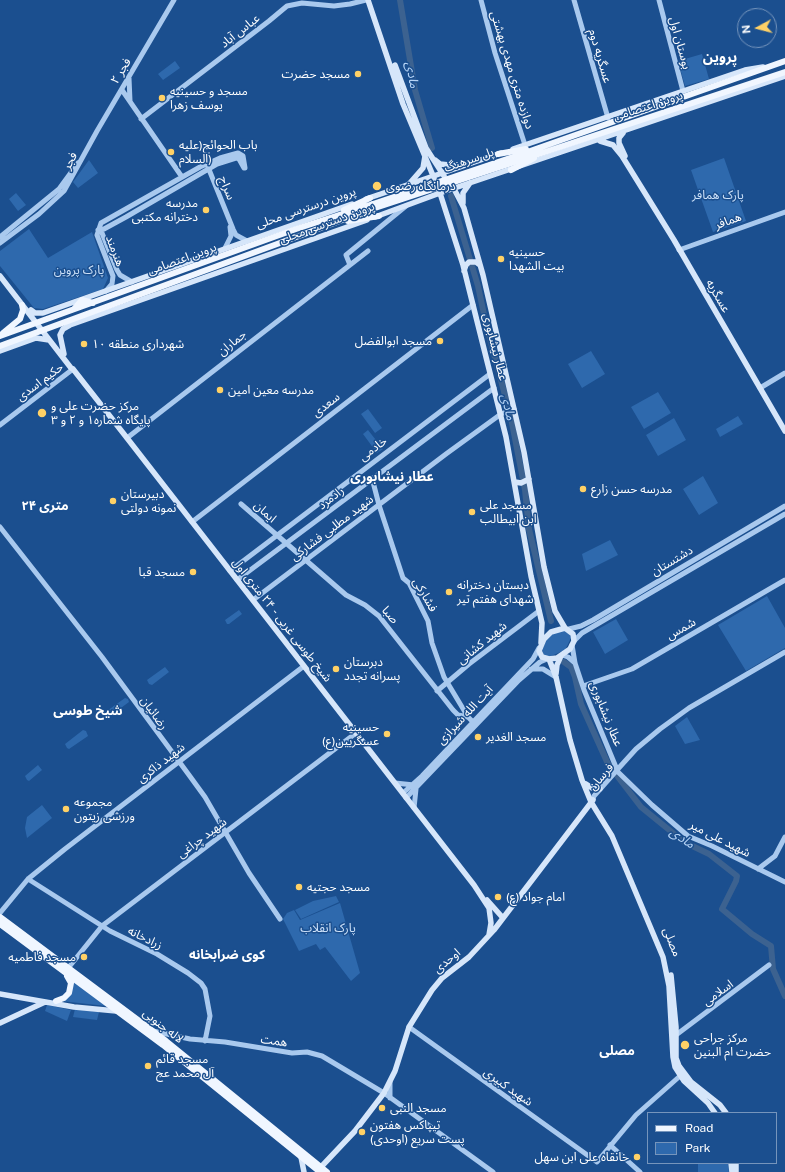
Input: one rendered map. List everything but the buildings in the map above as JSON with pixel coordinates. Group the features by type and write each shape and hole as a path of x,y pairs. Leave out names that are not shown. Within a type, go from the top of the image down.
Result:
{"main road":[{"name":"عطار نیشابوری","path":"367,0 404,104 440,193 473,305 501,414 516,482 531,576 542,623 540,645"},
{"name":"عطار نیشابوری","path":"372,0 426,148 442,174 454,189 464,208 481,267 514,409 544,567 555,611 567,629"},
{"name":"پروین اعتصامی","path":"517,158 785,61"},
{"name":"پروین درسترسی محلی","path":"30,310 35,313 43,313 225,248 372,203 410,184 608,118 683,91 745,70 770,66"},
{"name":"پروین اعتصامی","path":"552,146 785,72"},
{"name":"پروین دسترسی محلی","path":"64,354 60,335 63,329 81,321 172,290 440,193 598,141 785,76"},
{"path":"598,141 616,144 621,134 629,130"},
{"name":"عسگریه","path":"616,144 784,427"},
{"path":"498,154 552,146"},
{"path":"511,170 552,146"},
{"path":"410,184 422,168 425,156"},
{"path":"432,158 440,164 465,166"},
{"name":"پل سرهنگ","path":"330,225 372,203 517,158"},
{"path":"430,169 436,168 437,166"},
{"path":"465,166 458,169 455,179 462,184 470,183"},
{"path":"410,184 425,182 429,187 430,194 419,201"},
{"path":"464,208 463,193 470,183"},
{"path":"419,201 430,198 437,199 445,209"},
{"name":"پروین اعتصامی","path":"0,336 372,203"},
{"path":"330,225 379,216"},
{"name":"پروین اعتصامی","path":"1,349 43,329 330,225"},
{"path":"464,272 468,262 476,262 481,267"},
{"path":"0,272 30,310 37,322"},
{"path":"0,276 22,306 37,322"},
{"path":"74,310 82,300 93,303"},
{"path":"0,336 20,318 23,310 22,306"},
{"path":"81,321 89,313 100,314"},
{"name":"شیخ طوسی غربی - ۲۴ متری اول","path":"37,322 64,354 73,369 500,918"},
{"name":"شیخ طوسی غربی - ۲۴ متری اول","path":"43,329 49,340 73,369"},
{"path":"1,349 36,338 49,340"},
{"path":"516,482 528,480"},
{"path":"567,629 574,634 573,643 562,655 557,665 556,677 548,659 540,654 540,645 552,632 567,629"},
{"path":"548,659 562,655"},
{"name":"مصلی","path":"556,677 567,720 569,722 572,743 581,775 592,801 612,836 663,957 669,986 673,1057 680,1076 714,1112"},
{"name":"مصلی","path":"581,775 592,801 624,854 667,956 673,986 676,1058 683,1074 725,1112"},
{"path":"586,784 592,788 600,789"},
{"name":"اوحدی","path":"320,1169 355,1131 384,1093 390,1082 409,1027 442,978 469,957 489,935 500,918 576,824 592,801"},
{"name":"شیخ طوسی غربی - ۲۴ متری اول","path":"474,885 487,904 490,914 491,929 489,935"},
{"path":"490,914 500,918"},
{"name":"لاله جنوبی","path":"0,917 69,968 109,1006 220,1089 320,1169"},
{"name":"لاله جنوبی","path":"0,924 64,972 79,979 152,1031 220,1089"},
{"path":"64,972 71,983 71,986"},
{"path":"56,1001 64,998 69,992 71,986 79,979"},
{"path":"0,992 103,1008 109,1006"},
{"path":"0,992 81,1008 116,1010"},
{"path":"0,1023 45,1002"},
{"name":"لاله جنوبی","path":"235,1101 302,1158 327,1172"},
{"path":"715,1112 716,1107 720,1106"},
{"path":"302,1158 304,1172"}],"street":[{"name":"فجر ۲","path":"86,152 174,0"},
{"name":"عباس آباد","path":"141,119 287,6 302,2 340,5 367,0"},
{"name":"دوازده متری مهدی بهشتی","path":"481,0 525,145"},
{"name":"عسگریه دوم","path":"574,0 608,118"},
{"name":"بوستان اول","path":"659,0 683,91"},
{"path":"770,66 785,57"},
{"path":"129,78 130,104"},
{"path":"122,90 130,104 182,177"},
{"path":"114,102 122,98 130,104"},
{"name":"فجر","path":"0,237 59,189 86,152"},
{"name":"فجر","path":"0,243 39,214 64,191 86,152"},
{"path":"233,153 240,154 244,159 245,168 239,159 236,158 208,166 139,210 104,229 98,230 101,223 182,177 233,153"},
{"name":"سراج","path":"208,166 236,235 246,241"},
{"path":"350,264 346,256 406,206"},
{"name":"همافر","path":"679,250 785,212"},
{"name":"سراج","path":"225,248 231,236 229,220"},
{"name":"هنرمند","path":"98,230 97,235 115,271 132,282"},
{"name":"جماران","path":"127,438 368,251"},
{"name":"هنرمند","path":"105,292 112,284 115,271"},
{"name":"سعدی","path":"192,522 473,305"},
{"name":"حکیم اسدی","path":"0,425 73,369"},
{"path":"760,388 785,373"},
{"name":"خادمی","path":"230,571 490,374"},
{"name":"رادمرد","path":"237,580 494,388"},
{"name":"شهید مطلبی فشارکی","path":"253,600 501,414 514,409"},
{"name":"فشارکی","path":"372,478 379,506 403,578 409,584 428,621 432,643 447,684 468,717"},
{"name":"ایمان","path":"241,504 276,536"},
{"name":"دشتستان","path":"567,629 581,626 785,506"},
{"name":"دشتستان","path":"573,643 582,633 785,514"},
{"name":"رضائیان","path":"0,527 102,657 205,797 249,873 280,919"},
{"name":"صبا","path":"276,536 346,595 366,605 379,616 437,691 458,715 468,717 472,722"},
{"path":"665,577 668,582"},
{"name":"شمس","path":"583,686 632,670 785,580"},
{"name":"شهید کشانی","path":"437,691 469,664 539,611"},
{"name":"عطار نیشابوری","path":"573,643 575,663 617,771"},
{"name":"آیت الله شیرازی","path":"405,796 420,782 472,722 533,659 540,645"},
{"name":"فرسان","path":"592,801 600,789 641,746 683,712 785,652"},
{"path":"562,655 568,657 575,663"},
{"name":"فرسان","path":"617,771 656,736 693,710 785,656"},
{"path":"420,782 530,670 548,659"},
{"name":"شهید ذاکری","path":"0,914 28,879 304,666"},
{"path":"530,670 543,669 556,677"},
{"name":"شهید چراغی","path":"69,968 102,926 356,733"},
{"name":"شهید علی میر","path":"617,771 652,805 688,836 712,846 785,882"},
{"name":"فرسان","path":"592,801 611,777"},
{"path":"395,783 415,787 414,808"},
{"path":"758,869 775,856 785,837"},
{"name":"زرادخانه","path":"28,879 102,926 132,943 157,954 201,983 205,989 210,1016 205,1041"},
{"name":"اسلامی","path":"676,1035 769,966"},
{"name":"شهید کبیری","path":"409,1027 596,1162 610,1145"},
{"name":"همت","path":"152,1031 205,1041 225,1042 292,1053 307,1052 322,1056 384,1093 493,1172"},
{"path":"640,1172 610,1145 636,1115 667,1085 680,1076"},
{"path":"390,1082 390,1098"}],"green space":[{"path":"702,54 709,79 685,86 678,61"},
{"path":"175,61 180,68 163,80 158,74"},
{"name":"پارک همافر","path":"724,158 746,221 713,232 691,170"},
{"path":"89,160 98,173 78,188 73,182"},
{"path":"16,193 26,205 18,211 9,199"},
{"name":"پارک پروین","path":"29,229 48,258 92,232 108,278 103,289 43,309 34,308 0,266 0,251"},
{"path":"591,351 605,374 582,388 568,364"},
{"path":"658,392 671,413 644,429 631,407"},
{"path":"368,409 382,428 375,433 361,414"},
{"path":"738,416 743,424 720,437 716,429"},
{"path":"674,418 686,440 658,456 646,435"},
{"path":"368,430 383,449 377,453 363,434"},
{"path":"703,476 718,503 699,515 683,489"},
{"path":"610,540 618,555 586,571 582,554"},
{"path":"767,596 785,628 785,648 746,671 718,625"},
{"path":"239,610 242,614 227,624 225,620"},
{"path":"616,619 628,640 605,654 593,632"},
{"path":"563,629 570,634 571,638 565,650 549,657 544,655 542,651 546,640 552,633"},
{"path":"165,667 169,672 152,685 149,684 147,680"},
{"path":"125,698 128,699 129,702 106,719 104,713"},
{"path":"687,717 700,740 685,744 675,726"},
{"path":"83,730 86,731 88,736 69,749 67,748 65,744"},
{"path":"38,765 42,770 29,781 27,780 25,776"},
{"path":"42,805 52,818 27,838 25,828 27,817"},
{"path":"336,896 339,902 301,919 295,910 313,901"},
{"name":"پارک انقلاب","path":"340,903 360,973 351,981 325,947 320,950 316,944 299,951 283,919 287,913 294,910 300,920"},
{"path":"71,979 106,1006 61,1001 66,998"},
{"path":"47,1005 71,1010 67,1021 45,1011"},
{"path":"75,1009 99,1012 97,1020 73,1017"},
{"path":"698,1164 728,1164 729,1172 698,1172"}],"waterway":[{"name":"مادی","path":"400,0 415,90 432,148"},
{"name":"مادی","path":"451,196 478,286 486,324 511,418 525,490 529,529 551,621"},
{"name":"مادی","path":"564,662 571,667 575,677 581,704 608,764 641,807 684,842 709,854 737,876 722,909 752,934 771,946 773,969 785,996"}],"place":[{"name":"مسجد حضرت","path":"358,74"},
{"name":"مسجد و حسینیه یوسف زهرا","path":"162,98"},
{"name":"باب الحوائج(علیه السلام)","path":"171,152"},
{"name":"درمانگاه رضوی","path":"377,186"},
{"name":"مدرسه دخترانه مکتبی","path":"206,210"},
{"name":"حسینیه بیت الشهدا","path":"501,259"},
{"name":"مسجد ابوالفضل","path":"440,341"},
{"name":"شهرداری منطقه ۱۰","path":"84,344"},
{"name":"مدرسه معین امین","path":"220,390"},
{"name":"مرکز حضرت علی و پایگاه شماره۱ و ۲ و ۳","path":"42,413"},
{"name":"مدرسه حسن زارع","path":"583,489"},
{"name":"دبیرستان نمونه دولتی","path":"113,501"},
{"name":"مسجد علی ابن ابیطالب","path":"472,512"},
{"name":"مسجد قبا","path":"193,572"},
{"name":"دبستان دخترانه شهدای هفتم تیر","path":"449,592"},
{"name":"دبرستان پسرانه تجدد","path":"336,669"},
{"name":"حسینیه عسگریین(ع)","path":"387,734"},
{"name":"مسجد الغدیر","path":"478,737"},
{"name":"مجموعه ورزشی زیتون","path":"66,809"},
{"name":"مسجد حجتیه","path":"299,887"},
{"name":"امام جواد (ع)","path":"498,897"},
{"name":"مسجد فاطمیه","path":"84,957"},
{"name":"مرکز جراحی حضرت ام البنین","path":"685,1045"},
{"name":"مسجد قائم آل محمد عج","path":"148,1066"},
{"name":"مسجد النبی","path":"382,1108"},
{"name":"تیپاکس هفتون (اوحدی) پست سریع","path":"362,1132"},
{"name":"خانقاه علی ابن سهل","path":"637,1157"}],"district":[{"name":"پروین","path":"720,58"},
{"name":"عطار نیشابوری","path":"392,477"},
{"name":"۲۴ متری","path":"45,506"},
{"name":"شیخ طوسی","path":"88,711"},
{"name":"کوی ضرابخانه","path":"227,955"},
{"name":"مصلی","path":"617,1051"}]}
